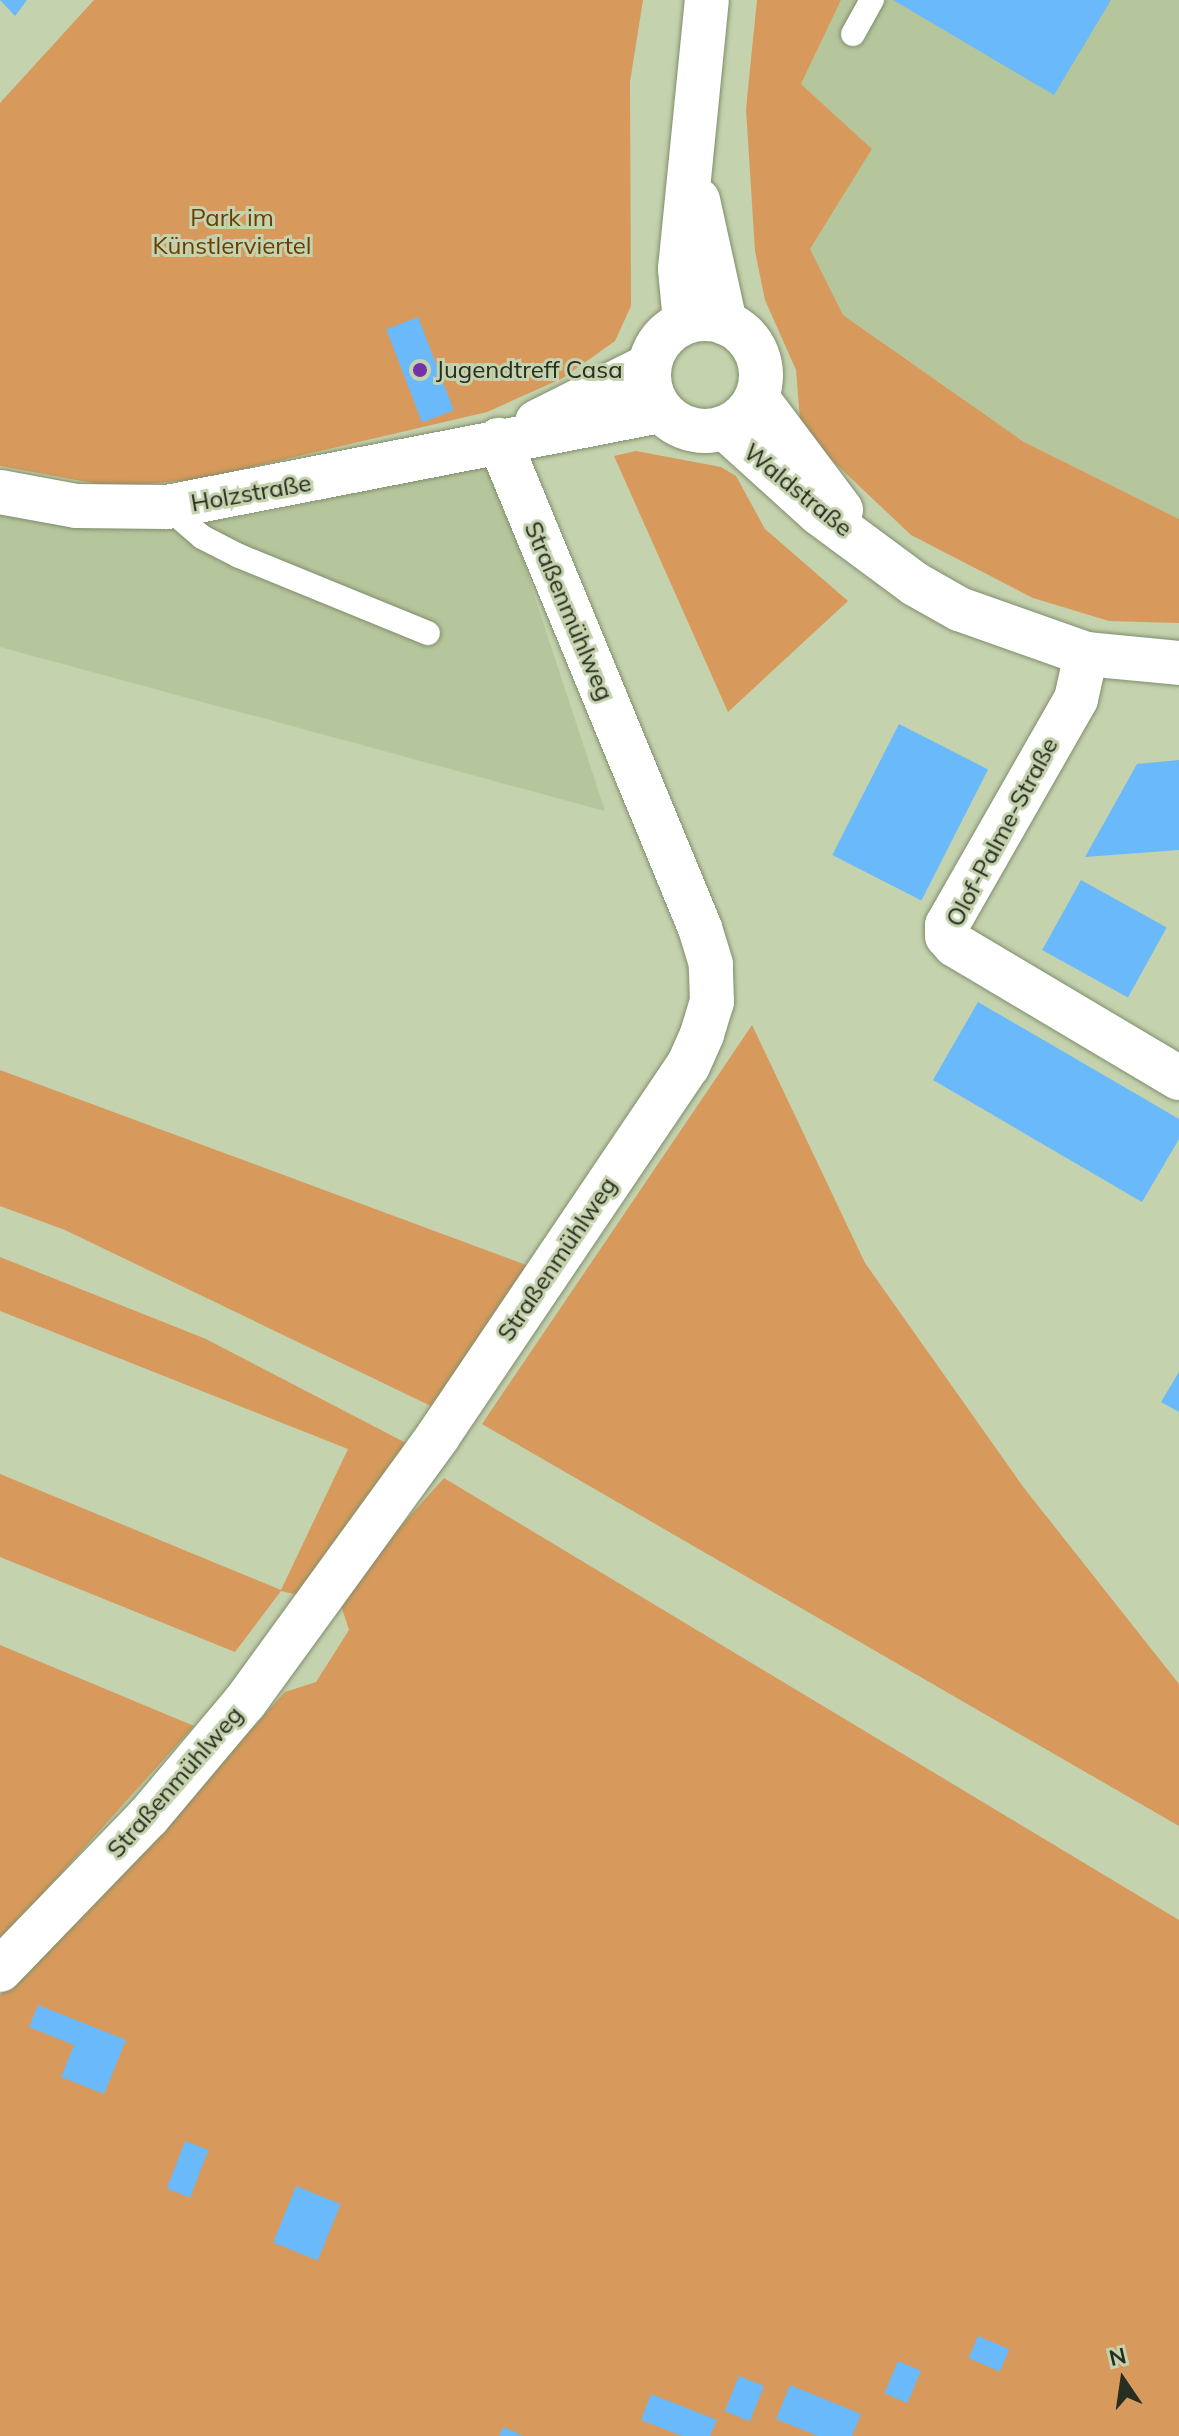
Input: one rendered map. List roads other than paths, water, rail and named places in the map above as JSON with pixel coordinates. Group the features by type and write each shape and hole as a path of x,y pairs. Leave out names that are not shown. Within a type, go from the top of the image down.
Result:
{"street":[{"path":"705,322 691,174 707,0"},
{"path":"705,322 746,337 759,359 757,398 725,428 690,430 660,411 648,382 649,366 661,339 705,322"},
{"name":"Holzstraße","path":"499,440 649,366"},
{"name":"Waldstraße","path":"757,398 872,550"},
{"name":"Holzstraße","path":"0,492 76,506 167,507 314,482 499,440 660,411"},
{"name":"Waldstraße","path":"725,428 783,484 915,584 959,609 1086,654 1179,663"},
{"name":"Straßenmühlweg","path":"0,1970 148,1817 245,1702 438,1436 688,1066 712,1002 711,964 499,440"},
{"name":"Olof-Palme-Straße","path":"1086,654 1076,699 947,925 947,936 955,945 1179,1078"}],"lane":[{"path":"853,34 872,0"},
{"path":"167,507 202,537 239,556 428,633"}],"place":[{"name":"Jugendtreff Casa","path":"420,370"}],"park label":[{"name":"Park im Künstlerviertel","path":"232,232"}]}
